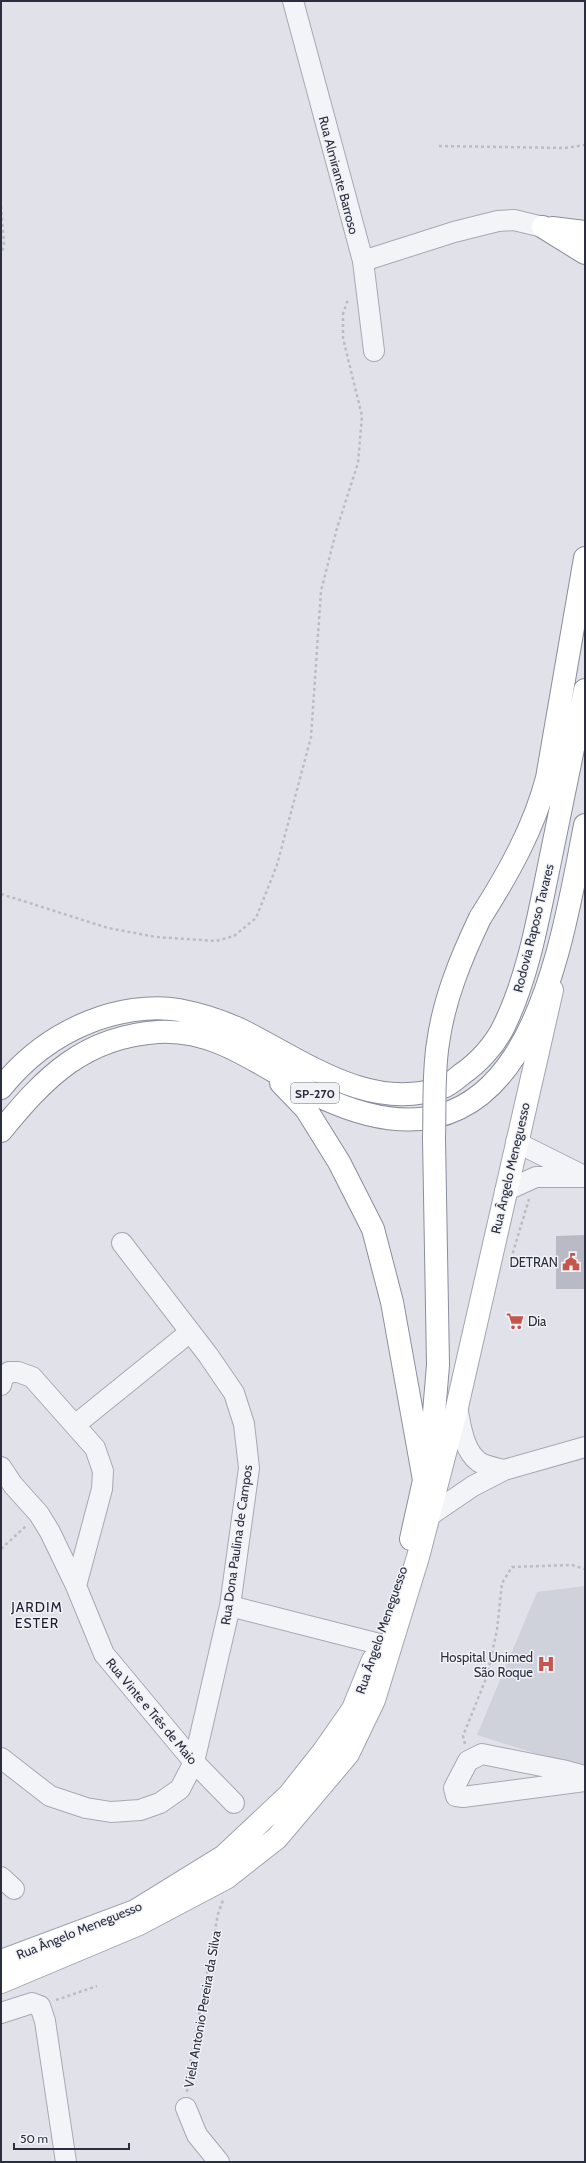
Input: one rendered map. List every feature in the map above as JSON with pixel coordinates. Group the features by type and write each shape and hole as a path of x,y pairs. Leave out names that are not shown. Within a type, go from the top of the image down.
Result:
{"main road":[{"path":"543,227 585,232"},
{"path":"543,227 585,253"},
{"name":"Rua Ângelo Meneguesso","path":"1,1982 139,1924 232,1873 277,1838 348,1754 374,1700 385,1646 431,1450 438,1365 434,1138 438,1043 447,998 463,952 480,918 501,884 539,809 547,778 585,558"},
{"name":"Rodovia Raposo Tavares","path":"1,1088 12,1074 39,1049 71,1029 106,1015 144,1009 177,1010 209,1017 238,1028 332,1078 385,1094 416,1094 444,1087 450,1083 488,1051 504,1027 522,979 540,910 585,690"},
{"name":"SP-270","path":"1,1132 45,1081 71,1060 100,1045 133,1035 160,1032 201,1036 240,1050 323,1098 357,1111 406,1119 444,1115 488,1090 519,1049 531,1029 543,1001 564,930 585,826"},
{"name":"Rua Ângelo Meneguesso","path":"1,1960 135,1911 224,1856 289,1795 324,1752 353,1709 385,1646 414,1570 429,1516 457,1407 564,930"},
{"path":"262,1063 306,1109 339,1162 373,1229 392,1302 424,1480"}],"street":[{"name":"Rua Almirante Barroso","path":"293,1 363,261 374,350"},
{"path":"363,261 454,232 498,221 514,220 543,227"},
{"path":"516,1142 585,1177"},
{"path":"505,1191 536,1177 585,1177"},
{"name":"Rua Dona Paulina de Campos","path":"1,1758 50,1796 86,1808 111,1812 140,1810 160,1803 180,1789 194,1762 230,1606 249,1468 244,1424 234,1393 190,1332 122,1243"},
{"path":"75,1425 190,1332"},
{"path":"1,1385 3,1378 9,1372 18,1372 32,1377 95,1448 103,1471 102,1489 76,1586"},
{"path":"457,1407 466,1446 480,1463 504,1470"},
{"path":"429,1516 472,1486 504,1470 585,1447"},
{"name":"Rua Vinte e Três de Maio","path":"1,1467 13,1485 39,1514 50,1532 76,1586 104,1654 194,1762 234,1803"},
{"path":"230,1606 385,1646"},
{"path":"585,1776 482,1754 470,1759 454,1788 456,1796 463,1797 585,1781"},
{"path":"1,2013 32,2003 40,2006 45,2020 66,2162"},
{"path":"186,2108 197,2135 219,2162"}],"path":[{"path":"439,146 565,148 585,145"},
{"path":"1,206 4,244 1,254"},
{"path":"1,894 108,928 156,937 216,941 234,936 256,918 277,865 311,737 321,591 337,528 358,463 362,416 343,338 343,314 347,302 367,293"},
{"path":"1,1549 39,1514"},
{"path":"470,1759 463,1736 487,1676 497,1630 502,1583 512,1567 572,1565 585,1569"},
{"name":"Viela Antonio Pereira da Silva","path":"186,2108 189,2070 218,1914 232,1873"},
{"path":"40,2006 97,1986"}],"shaded area":[{"name":"Hospital Unimed São Roque","path":"585,1586 585,1769 477,1735 537,1592"}],"building":[{"name":"DETRAN","path":"585,1235 585,1289 556,1289 556,1236"}],"place":[{"name":"DETRAN","path":"571,1262"},
{"name":"Dia","path":"515,1321"},
{"name":"Hospital Unimed São Roque","path":"546,1664"}],"district":[{"name":"JARDIM ESTER","path":"37,1616"}]}
